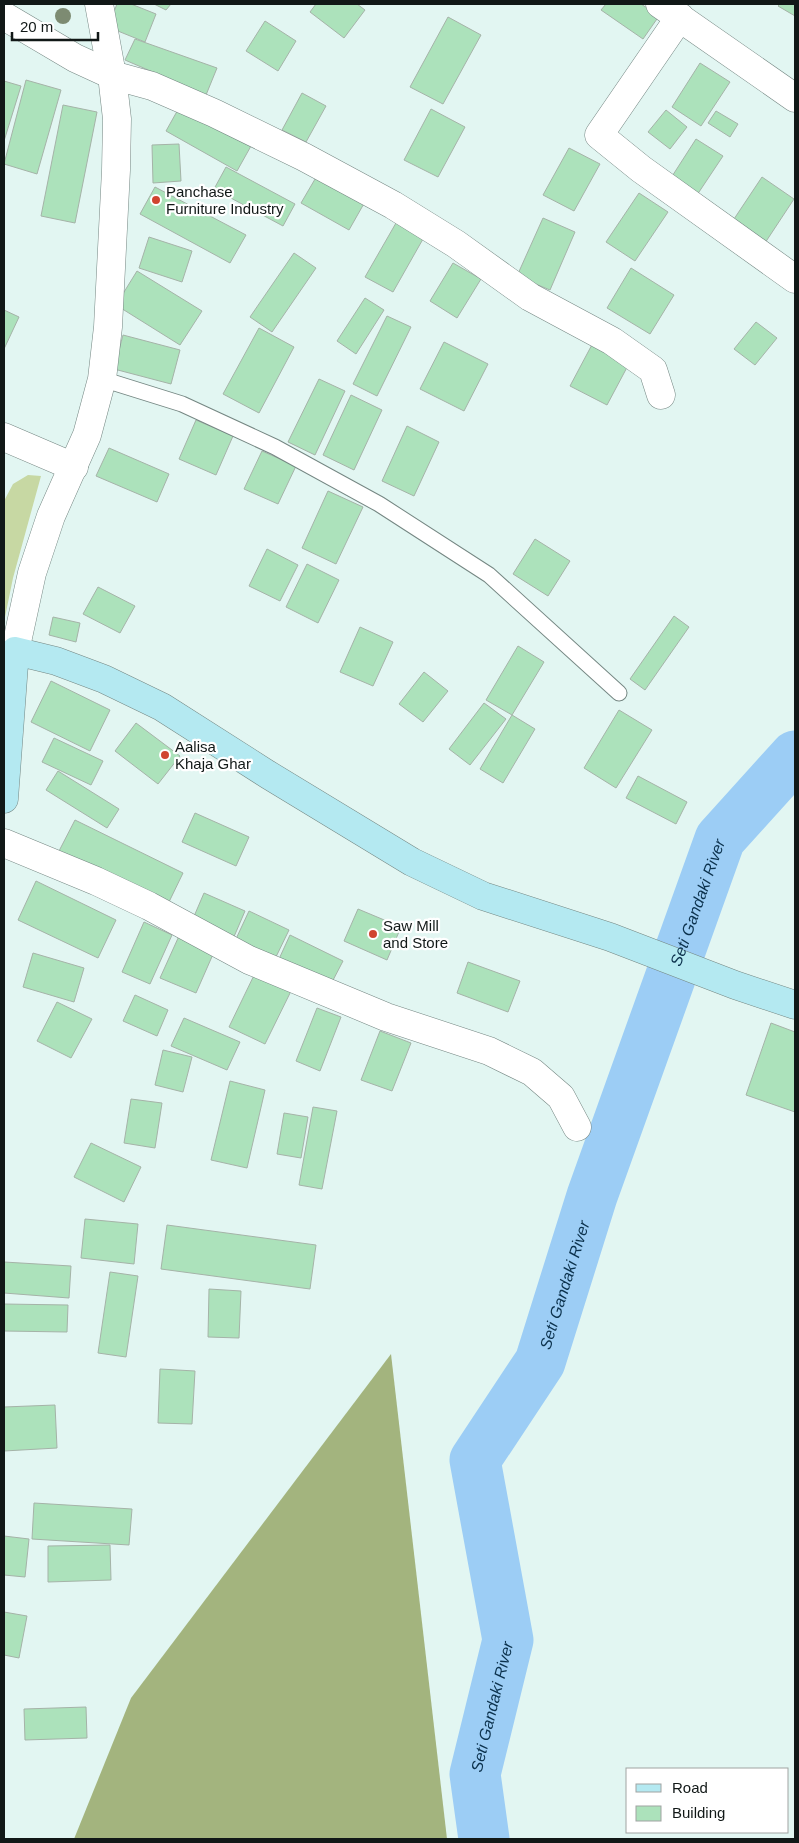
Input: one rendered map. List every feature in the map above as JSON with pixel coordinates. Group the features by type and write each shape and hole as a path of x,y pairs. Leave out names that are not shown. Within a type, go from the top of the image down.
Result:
{"main road":[{"path":"4,799 15,651 64,664 104,679 162,707 403,857 483,896 610,937 735,985 795,1005"}],"street":[{"path":"15,651 32,573 51,516 87,435 102,379 108,327 117,119 112,75 99,4"},
{"path":"795,98 670,11 599,135 641,169 795,279"},
{"path":"4,16 75,58 112,75 152,86 214,112 304,157 393,205 456,244 530,298 612,341 653,370 661,395"},
{"path":"4,437 74,467"},
{"path":"4,843 96,881 149,906 249,960 386,1017 490,1051 532,1072 562,1097 577,1127"}],"lane":[{"path":"102,379 182,404 275,447 379,504 489,575 619,694"}],"green space":[{"path":"28,475 41,476 13,578 4,622 4,501 13,484"},
{"path":"391,1354 447,1839 74,1839 131,1698"}],"building":[{"path":"117,4 131,4 156,14 145,42 108,27"},
{"path":"154,4 171,4 166,10"},
{"path":"316,4 357,4 365,10 344,38 310,12"},
{"path":"606,4 641,4 659,16 643,39 601,10"},
{"path":"780,4 795,4 795,16 778,6"},
{"path":"448,17 481,35 443,104 410,87"},
{"path":"265,21 296,41 278,71 246,51"},
{"path":"135,39 217,68 206,95 125,60"},
{"path":"700,63 730,82 701,126 672,107"},
{"path":"26,80 61,90 37,174 4,164"},
{"path":"4,81 21,86 4,141"},
{"path":"302,93 326,106 306,142 282,130"},
{"path":"63,105 97,112 75,223 41,216"},
{"path":"180,106 251,146 237,171 166,131"},
{"path":"431,109 465,127 438,177 404,160"},
{"path":"666,110 687,127 670,149 648,132"},
{"path":"716,111 738,124 730,137 708,123"},
{"path":"696,139 723,156 695,198 669,181"},
{"path":"179,144 181,181 153,183 152,145"},
{"path":"569,148 600,164 574,211 543,195"},
{"path":"226,167 295,204 283,226 214,189"},
{"path":"318,174 366,200 349,230 301,203"},
{"path":"762,177 794,199 763,246 730,225"},
{"path":"155,187 246,235 230,263 140,214"},
{"path":"639,193 668,212 635,261 606,242"},
{"path":"543,218 575,232 550,290 517,276"},
{"path":"396,223 423,239 393,292 365,277"},
{"path":"149,237 192,251 182,282 139,268"},
{"path":"294,253 316,268 272,332 250,317"},
{"path":"453,263 481,279 457,318 430,301"},
{"path":"631,268 674,295 650,334 607,308"},
{"path":"137,271 202,311 180,345 116,305"},
{"path":"365,298 384,310 356,354 337,341"},
{"path":"4,310 19,317 4,349"},
{"path":"387,316 411,327 377,396 353,384"},
{"path":"756,322 777,338 755,365 734,349"},
{"path":"259,328 294,347 259,413 223,394"},
{"path":"123,335 180,350 171,384 114,369"},
{"path":"595,339 632,358 607,405 570,386"},
{"path":"444,342 488,364 464,411 420,389"},
{"path":"319,379 345,391 315,455 288,442"},
{"path":"351,395 382,410 354,470 323,455"},
{"path":"196,420 233,436 216,475 179,459"},
{"path":"407,426 439,442 414,496 382,481"},
{"path":"109,448 169,474 157,502 96,476"},
{"path":"262,451 296,466 278,504 244,489"},
{"path":"328,491 363,507 336,564 302,548"},
{"path":"535,539 570,561 548,596 513,574"},
{"path":"267,549 298,565 280,601 249,586"},
{"path":"307,564 339,580 318,623 286,607"},
{"path":"98,587 135,606 120,633 83,614"},
{"path":"674,616 689,627 645,690 630,679"},
{"path":"53,617 80,623 76,642 49,635"},
{"path":"360,627 393,642 373,686 340,672"},
{"path":"518,646 544,662 512,715 486,700"},
{"path":"424,672 448,691 423,722 399,704"},
{"path":"51,681 110,710 90,751 31,722"},
{"path":"484,703 506,719 470,765 449,749"},
{"path":"619,710 652,730 616,788 584,768"},
{"path":"512,715 535,729 503,783 480,769"},
{"path":"136,723 180,756 158,784 115,751"},
{"path":"54,738 103,761 91,785 42,762"},
{"path":"58,771 119,809 107,828 46,790"},
{"path":"638,776 687,802 676,824 626,798"},
{"path":"195,813 249,837 236,866 182,842"},
{"path":"75,820 183,873 168,904 59,851"},
{"path":"36,881 116,920 98,958 18,920"},
{"path":"204,893 245,911 233,939 192,921"},
{"name":"Saw Mill and Store","path":"358,909 401,927 387,960 344,941"},
{"path":"249,911 289,930 274,961 235,941"},
{"path":"144,922 172,935 150,984 122,972"},
{"path":"290,935 343,961 331,984 279,959"},
{"path":"179,936 214,952 196,993 160,978"},
{"path":"33,953 84,968 74,1002 23,987"},
{"path":"468,962 520,981 508,1012 457,993"},
{"path":"258,967 294,985 265,1044 229,1027"},
{"path":"135,995 168,1010 157,1036 123,1021"},
{"path":"57,1002 92,1019 71,1058 37,1041"},
{"path":"317,1008 341,1017 320,1071 296,1061"},
{"path":"184,1018 240,1042 227,1070 171,1046"},
{"path":"771,1023 795,1032 795,1112 746,1095"},
{"path":"380,1031 411,1043 392,1091 361,1080"},
{"path":"163,1050 192,1057 183,1092 155,1085"},
{"path":"230,1081 265,1090 247,1168 211,1160"},
{"path":"131,1099 162,1103 155,1148 124,1143"},
{"path":"313,1107 337,1111 322,1189 299,1185"},
{"path":"284,1113 308,1117 301,1158 277,1154"},
{"path":"91,1143 141,1167 124,1202 74,1177"},
{"path":"85,1219 138,1224 134,1264 81,1258"},
{"path":"167,1225 316,1245 310,1289 161,1269"},
{"path":"4,1262 71,1266 69,1298 4,1293"},
{"path":"110,1272 138,1276 126,1357 98,1353"},
{"path":"209,1289 241,1291 239,1338 208,1337"},
{"path":"4,1304 68,1305 67,1332 4,1331"},
{"path":"160,1369 195,1371 192,1424 158,1423"},
{"path":"55,1405 57,1448 4,1451 4,1407"},
{"path":"34,1503 132,1509 129,1545 32,1539"},
{"path":"4,1536 29,1539 25,1577 4,1575"},
{"path":"110,1545 111,1580 48,1582 48,1546"},
{"path":"4,1612 27,1616 19,1658 4,1655"},
{"path":"86,1707 87,1738 25,1740 24,1709"}],"waterway":[{"name":"Seti Gandaki River","path":"484,1839 475,1774 508,1640 475,1460 540,1362 592,1196 720,839 795,756"}],"place":[{"name":"Panchase Furniture Industry","path":"156,200"},
{"name":"Aalisa Khaja Ghar","path":"165,755"},
{"name":"Saw Mill and Store","path":"373,934"}]}
